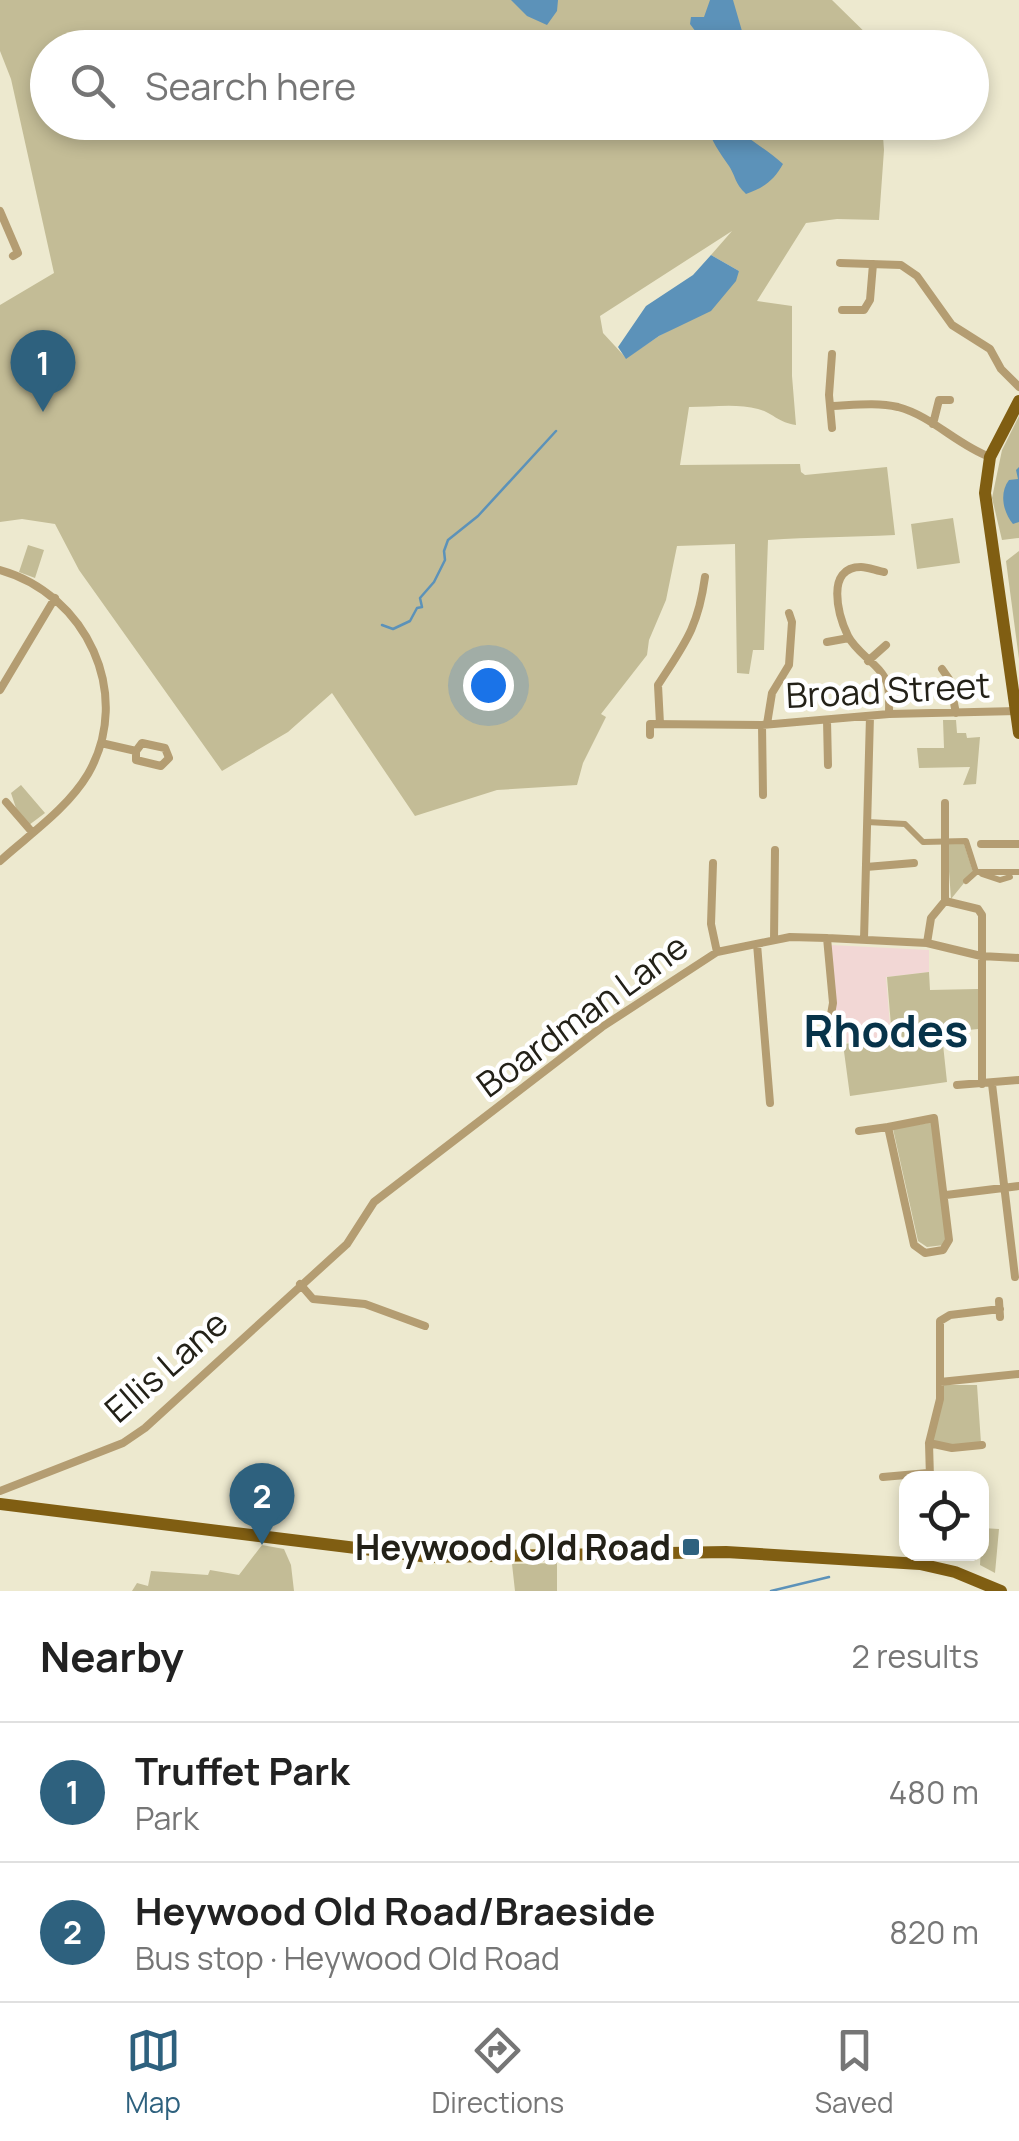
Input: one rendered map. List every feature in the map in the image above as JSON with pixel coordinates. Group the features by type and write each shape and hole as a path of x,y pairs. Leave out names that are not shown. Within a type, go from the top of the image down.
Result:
{"main road":[{"path":"1019,401 990,457 985,484 1019,733"},
{"path":"0,1504 429,1557 726,1552 937,1562 1001,1591"}],"street":[{"path":"0,211 18,253 12,256"},
{"path":"840,262 901,265 917,276 952,325 990,349 1001,369 1019,387"},
{"path":"842,310 864,310 870,300 873,264"},
{"path":"832,354 832,428"},
{"path":"933,424 938,400 950,400"},
{"path":"833,406 890,406 911,412 968,449 990,457"},
{"path":"832,564 842,574"},
{"path":"884,572 861,567 842,574 837,585 848,638 887,682 889,714"},
{"path":"0,570 29,581 74,617 88,637 102,670 106,700 101,743 80,786 0,861"},
{"path":"650,735 655,724 658,684 692,632 705,580 694,581"},
{"path":"0,690 55,598"},
{"path":"763,795 765,724 772,693 790,665 792,622 788,614"},
{"path":"827,642 848,638"},
{"path":"868,660 886,645"},
{"path":"942,669 949,679 956,713"},
{"name":"Broad Street","path":"655,724 765,724 889,714 1017,711"},
{"path":"864,939 870,716"},
{"path":"827,720 828,766"},
{"path":"101,743 136,751"},
{"path":"6,802 32,832"},
{"path":"928,943 931,918 945,900 945,803"},
{"path":"867,822 905,824 923,842 966,841 976,872"},
{"path":"981,844 1019,844"},
{"path":"774,940 775,850"},
{"path":"713,863 711,924 717,952"},
{"path":"866,867 914,863"},
{"path":"976,872 1000,880 1010,877"},
{"path":"966,881 976,872 1019,872"},
{"path":"945,900 978,910 982,915 987,1084 1015,1277"},
{"path":"827,938 833,1003 830,1020"},
{"name":"Boardman Lane","path":"300,1284 352,1239 374,1202 602,1027 717,952 774,940 827,938 928,943 981,956 1019,958"},
{"path":"756,944 770,1103"},
{"path":"957,1085 1019,1080"},
{"path":"859,1132 934,1118 946,1194 949,1240 943,1250 925,1253 914,1245 888,1127"},
{"path":"946,1194 1019,1186"},
{"path":"300,1284 312,1299 365,1304 426,1326"},
{"name":"Ellis Lane","path":"0,1491 123,1444 300,1284"},
{"path":"929,1471 929,1442 940,1399 940,1322 950,1315 1000,1309"},
{"path":"940,1382 1019,1374"},
{"path":"929,1442 952,1448 982,1445"},
{"path":"883,1477 899,1477"}],"shaded area":[{"path":"0,0 832,0 863,30 30,30 30,140 883,140 879,220 806,223 757,301 792,306 796,425 750,407 689,407 680,465 800,464 805,475 887,467 895,535 768,540 764,650 753,650 749,674 737,673 735,544 677,546 666,600 649,640 647,655 601,714 606,717 583,763 577,785 497,790 415,816 332,693 288,732 222,771 79,570 55,524 22,519 0,522 0,305 54,273 11,79 0,51","holes":["732,231 711,255 739,271 703,313 626,358 603,333 600,316"]},
{"path":"1019,416 1019,538 1002,540 992,498 1002,450"},
{"path":"953,518 960,563 917,569 911,524"},
{"path":"28,545 44,550 35,578 19,572"},
{"path":"1019,551 1019,659 1006,561"},
{"path":"943,720 956,720 957,733 966,733 967,738 980,737 976,784 963,785 970,767 919,768 917,748 944,748"},
{"path":"21,785 45,813 29,825 11,793"},
{"path":"947,844 964,844 973,872 951,899"},
{"path":"830,945 929,950 929,972 886,977 891,1038 843,1043 835,1007"},
{"path":"929,972 930,990 978,989 978,1029 892,1038 887,977"},
{"path":"942,1035 947,1082 850,1096 843,1044"},
{"path":"933,1122 948,1236 944,1245 927,1247 918,1241 893,1129"},
{"path":"943,1385 977,1385 981,1443 950,1446 931,1441"},
{"path":"989,1528 999,1529 995,1573 980,1565 980,1561 989,1561"},
{"path":"262,1545 284,1549 291,1565 294,1591 132,1591 137,1583 148,1586 151,1571 208,1575 210,1570 239,1575"},
{"path":"557,1563 557,1591 515,1591 512,1564"}],"water":[{"path":"511,0 558,0 557,11 547,25 527,16"},
{"path":"710,0 733,0 742,30 694,30 691,17 704,17"},
{"path":"713,140 752,140 783,164 768,183 746,194"},
{"path":"711,255 739,271 736,281 711,311 659,336 626,359 618,347 646,306 693,275"},
{"path":"1019,467 1019,522 1013,524 1003,496 1009,480 1018,479"}],"waterway":[{"path":"382,625 393,629 410,621 417,608 422,607 420,598 445,560 448,540 478,516 556,431"},
{"path":"771,1591 829,1577"}],"place":[{"name":"Truffet Park","path":"43,412"},
{"name":"Heywood Old Road/Braeside","path":"262,1545"},
{"name":"Heywood Old Road","path":"691,1547"}],"district":[{"name":"Rhodes","path":"886,1030"}]}
